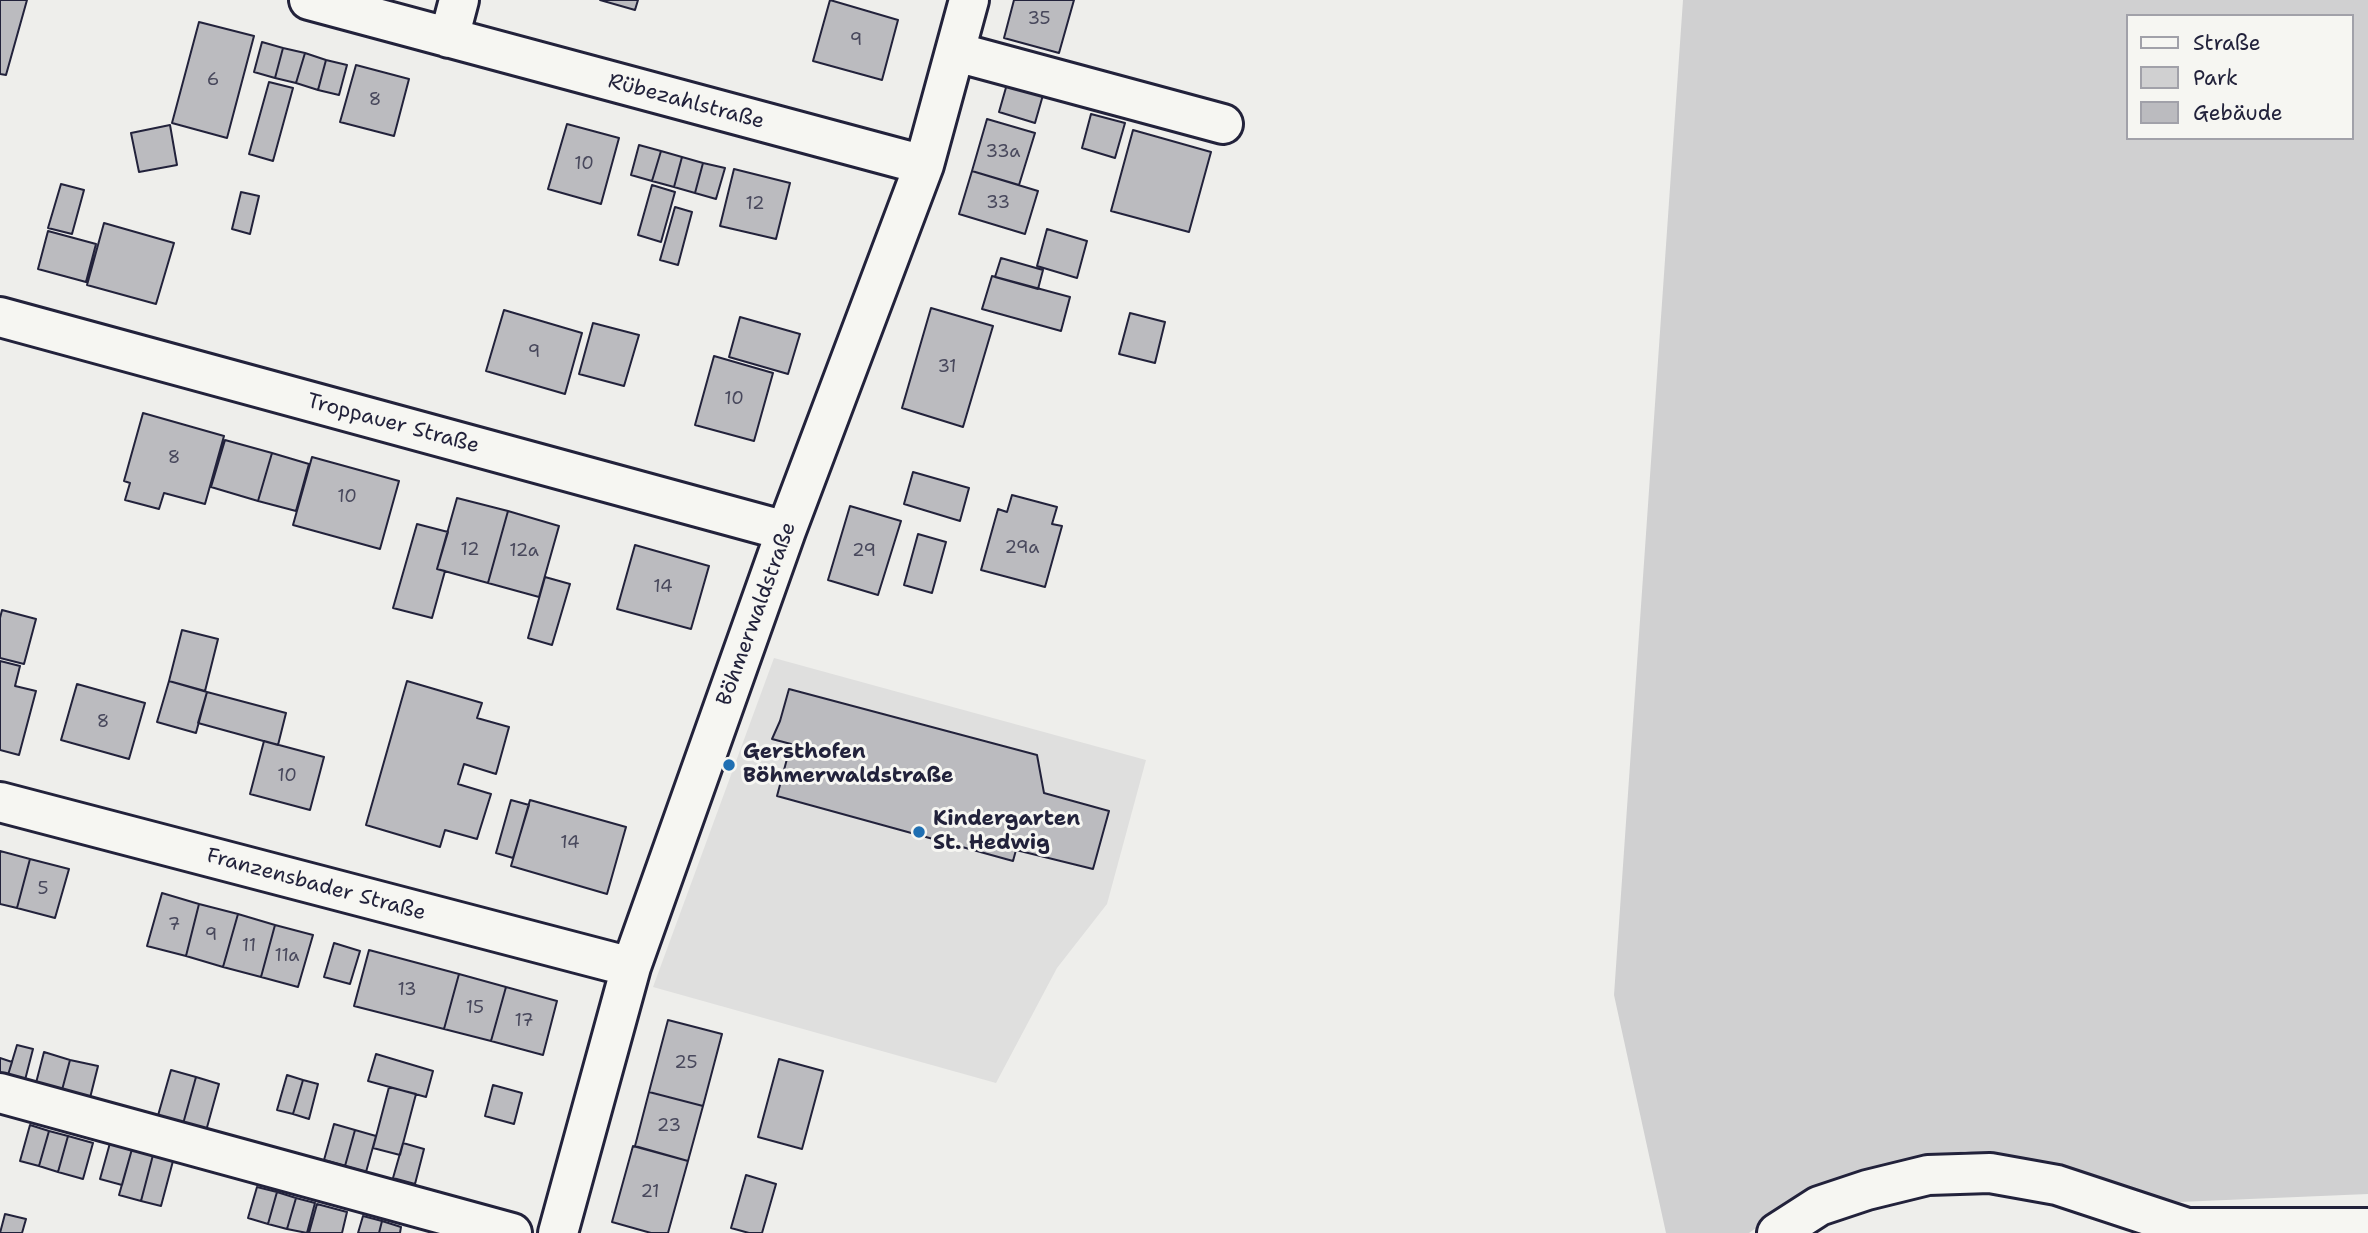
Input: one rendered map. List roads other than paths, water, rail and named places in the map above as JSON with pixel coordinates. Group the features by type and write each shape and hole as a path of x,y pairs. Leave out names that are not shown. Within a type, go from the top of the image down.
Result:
{"street":[{"name":"Rübezahlstraße","path":"309,0 924,165"},
{"path":"449,38 459,0"},
{"name":"Böhmerwaldstraße","path":"558,1233 631,967 786,531 924,165 969,0"},
{"path":"956,52 1223,124"},
{"name":"Troppauer Straße","path":"0,317 786,531"},
{"name":"Franzensbader Straße","path":"0,802 631,967"},
{"path":"0,1093 512,1233"},
{"path":"1777,1233 1819,1206 1867,1190 1928,1175 1990,1172 2057,1185 2187,1230 2368,1228"}],"place":[{"name":"Gersthofen Böhmerwaldstraße","path":"729,765"},
{"name":"Kindergarten St. Hedwig","path":"919,832"}]}
